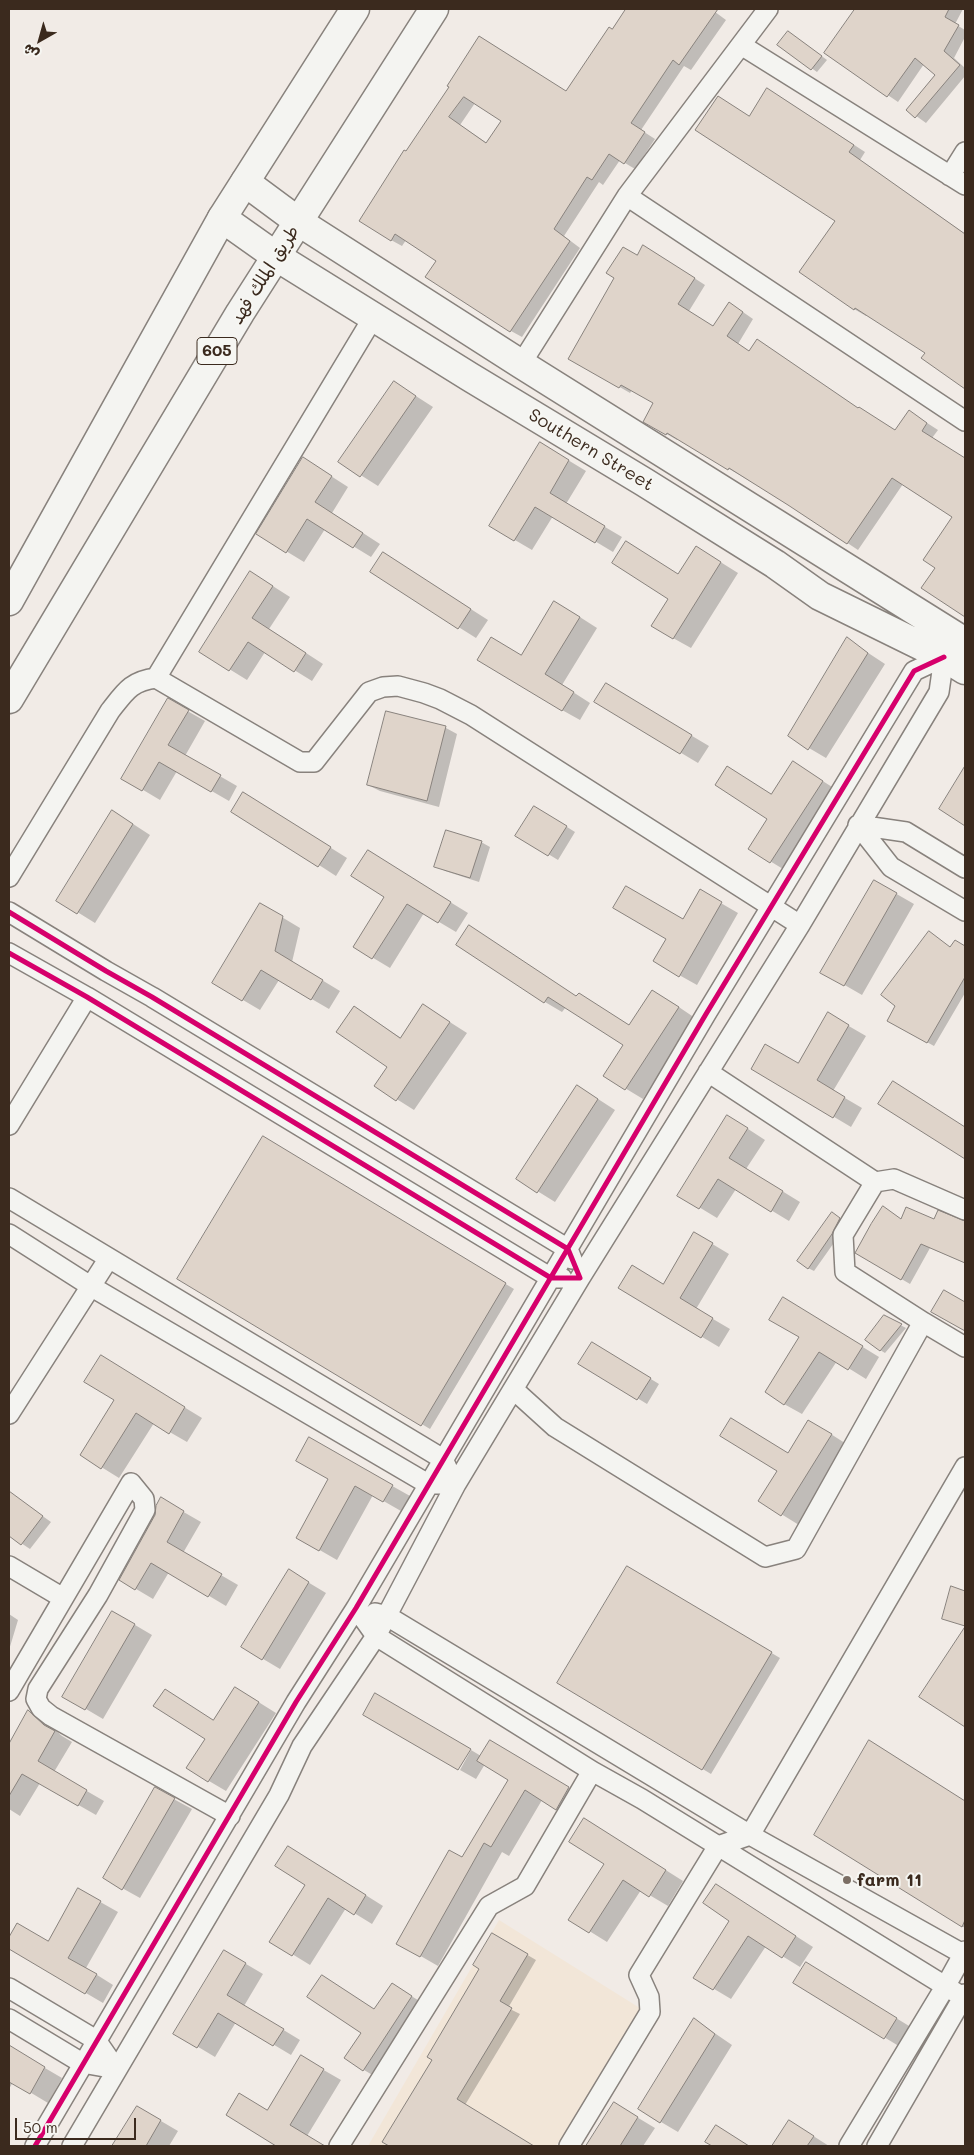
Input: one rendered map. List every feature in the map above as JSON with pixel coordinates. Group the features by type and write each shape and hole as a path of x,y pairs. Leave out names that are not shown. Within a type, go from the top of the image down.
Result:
{"main road":[{"path":"9,601 222,218 355,9"},
{"name":"طريق الملك فهد","path":"10,700 240,314 434,9"},
{"name":"Southern Street","path":"245,182 299,222 521,364 958,656"},
{"name":"Southern Street","path":"222,218 277,257 477,382 644,482 775,564 820,596 958,656"}],"street":[{"path":"521,364 627,196 768,9"},
{"path":"741,45 958,180 965,152"},
{"path":"627,196 965,421"},
{"path":"156,678 374,316"},
{"path":"72,2146 279,1795 302,1746 376,1636 456,1484 580,1278 800,925 939,692 958,656"},
{"path":"35,2146 82,2063 296,1702 356,1608 706,1014 914,671 958,656"},
{"path":"9,877 110,711 126,690 140,680 156,678 300,762 314,762 369,692 383,687 398,686 440,699 471,715 800,925"},
{"path":"858,825 906,832 965,868"},
{"path":"858,825 891,867 965,911"},
{"path":"9,912 568,1249 580,1278"},
{"path":"9,953 87,997 550,1278 580,1278"},
{"path":"9,1125 87,997"},
{"path":"708,1072 875,1182 894,1180 965,1210"},
{"path":"875,1182 843,1235 845,1272 965,1347"},
{"path":"9,1198 443,1459 456,1484"},
{"path":"9,1234 92,1287 428,1484 456,1484"},
{"path":"9,1414 109,1258"},
{"path":"513,1389 554,1427 765,1557 796,1549 923,1322"},
{"path":"569,2146 650,2012 649,1998 639,1975 718,1846 750,1835 965,1467"},
{"path":"9,1691 131,1483 144,1499 145,1510 98,1595 38,1689 36,1699 41,1708 50,1716 230,1816"},
{"path":"9,1566 63,1598"},
{"path":"356,1608 387,1616 750,1835 964,1952 945,1988 849,2146"},
{"path":"356,1608 376,1636 945,1988 964,1996 877,2146"},
{"path":"339,2146 489,1906 525,1886 592,1771"},
{"path":"9,1988 96,2040 116,2069"},
{"path":"9,2019 82,2063 116,2069"}],"shaded area":[{"path":"499,1920 643,2010 556,2146 368,2146"}],"building":[{"path":"626,9 718,9 679,65 673,60 631,123 645,132 624,164 609,154 592,180 587,177 554,229 570,241 510,332 425,277 436,261 395,234 391,241 359,221 404,150 406,151 449,87 447,86 479,36 566,91 609,27 612,29","holes":["464,97 501,121 486,143 449,117"]},
{"path":"855,9 949,9 945,17 959,25 944,51 960,65 915,118 906,110 935,75 915,58 887,97 824,53"},
{"path":"788,31 822,56 811,70 777,45"},
{"path":"767,88 854,145 849,152 965,234 965,389 921,358 925,353 855,308 854,310 799,272 835,221 695,130 718,96 749,116"},
{"path":"643,245 695,278 678,304 713,326 729,302 743,312 727,336 749,351 757,339 858,408 895,430 909,410 927,423 922,431 965,458 965,617 921,588 935,568 923,560 952,517 892,478 847,544 729,468 728,470 667,433 666,435 643,422 653,403 621,385 619,388 568,359 614,278 606,273 623,247 637,255"},
{"path":"394,381 416,396 360,477 338,462"},
{"path":"540,442 569,460 550,493 605,526 595,543 535,507 514,541 489,526"},
{"path":"303,457 332,476 315,502 363,533 353,548 307,519 286,553 256,534"},
{"path":"626,541 678,574 696,546 721,562 673,639 651,626 668,599 612,563"},
{"path":"383,552 471,609 458,629 370,572"},
{"path":"250,571 273,586 252,618 306,653 294,672 248,642 229,671 199,652"},
{"path":"554,601 580,617 545,674 574,692 562,711 477,660 491,637 521,655"},
{"path":"847,637 868,653 808,750 788,736"},
{"path":"606,683 692,735 680,754 594,702"},
{"path":"168,698 189,710 168,745 221,775 211,792 159,762 142,791 121,779"},
{"path":"386,711 446,726 427,801 367,785"},
{"path":"793,761 823,781 770,863 748,849 767,819 715,785 727,766 771,794"},
{"path":"965,766 965,826 939,809"},
{"path":"243,792 331,847 318,867 231,812"},
{"path":"534,806 567,826 548,856 515,836"},
{"path":"112,810 133,824 77,914 56,901"},
{"path":"446,830 482,841 470,878 434,867"},
{"path":"368,850 451,902 438,923 407,904 372,959 353,947 384,897 351,876"},
{"path":"874,880 897,893 844,986 820,973"},
{"path":"626,886 683,919 700,889 722,902 679,977 653,961 666,939 613,908"},
{"path":"260,903 283,916 275,951 323,980 311,1000 261,970 242,1001 212,983"},
{"path":"469,925 576,996 579,993 629,1025 652,990 679,1007 625,1090 603,1076 623,1045 548,997 544,1003 456,945"},
{"path":"929,931 950,947 955,940 965,946 965,977 927,1043 887,1021 895,1006 881,995"},
{"path":"423,1004 450,1022 396,1101 374,1086 387,1067 336,1032 354,1006 400,1038"},
{"path":"828,1012 849,1025 817,1080 845,1097 833,1118 751,1069 765,1044 798,1063"},
{"path":"893,1081 965,1127 965,1159 878,1104"},
{"path":"577,1085 598,1099 537,1193 516,1179"},
{"path":"727,1115 748,1128 729,1158 783,1191 771,1212 718,1179 699,1209 677,1196"},
{"path":"263,1136 506,1283 421,1426 177,1279"},
{"path":"883,1206 901,1219 906,1207 934,1219 938,1210 965,1221 965,1263 921,1244 901,1280 855,1253"},
{"path":"832,1212 840,1218 832,1234 808,1269 797,1261"},
{"path":"694,1232 713,1243 680,1298 713,1318 701,1338 618,1288 632,1265 663,1284"},
{"path":"944,1290 965,1302 965,1331 931,1312"},
{"path":"783,1297 863,1346 848,1370 819,1352 784,1405 765,1392 799,1337 769,1320"},
{"path":"884,1315 902,1324 880,1351 865,1340"},
{"path":"592,1342 651,1378 637,1400 578,1364"},
{"path":"101,1355 185,1407 169,1434 136,1413 101,1469 80,1455 114,1400 84,1382"},
{"path":"731,1418 788,1453 808,1420 832,1434 781,1516 758,1501 777,1471 720,1436"},
{"path":"309,1437 393,1485 383,1502 355,1486 319,1551 296,1538 328,1479 296,1461"},
{"path":"9,1491 43,1516 21,1545 9,1536"},
{"path":"161,1497 184,1511 167,1542 222,1574 208,1597 151,1563 135,1590 119,1580 155,1515 156,1506"},
{"path":"627,1566 772,1652 702,1770 557,1683"},
{"path":"289,1569 309,1582 262,1660 241,1647"},
{"path":"951,1586 965,1591 965,1626 942,1619"},
{"path":"112,1611 135,1624 85,1710 62,1697"},
{"path":"965,1627 965,1727 919,1697"},
{"path":"235,1687 259,1702 208,1782 186,1768 205,1739 153,1706 165,1689 213,1720"},
{"path":"375,1693 471,1749 458,1770 363,1715"},
{"path":"28,1710 44,1725 55,1731 38,1761 87,1790 78,1806 22,1774 9,1796 9,1744"},
{"path":"490,1740 569,1787 556,1810 525,1790 491,1847 484,1843 420,1957 396,1944 449,1850 462,1857 508,1780 477,1761"},
{"path":"869,1740 965,1801 965,1920 962,1927 814,1835"},
{"path":"155,1787 175,1798 122,1890 103,1878"},
{"path":"584,1818 666,1870 649,1897 623,1880 589,1933 568,1920 604,1864 569,1842"},
{"path":"288,1846 366,1895 354,1915 328,1898 292,1956 269,1942 305,1885 275,1866"},
{"path":"716,1884 796,1936 782,1958 748,1936 713,1990 693,1978 729,1921 703,1903"},
{"path":"78,1888 101,1901 68,1958 97,1974 85,1994 9,1949 9,1937 17,1923 48,1941"},
{"path":"492,1933 528,1954 500,2001 512,2008 457,2099 534,2146 389,2146 382,2142 432,2060 427,2057 479,1969 473,1965"},
{"path":"224,1950 246,1963 227,1995 284,2029 273,2046 218,2013 197,2048 173,2034"},
{"path":"806,1962 897,2018 884,2039 793,1983"},
{"path":"322,1975 374,2009 392,1983 412,1996 363,2071 344,2058 361,2033 307,1997"},
{"path":"694,2018 715,2034 660,2123 638,2109"},
{"path":"9,2045 45,2067 30,2094 9,2082"},
{"path":"301,2055 324,2069 290,2125 325,2146 276,2146 226,2115 239,2093 267,2110"},
{"path":"614,2102 638,2117 620,2146 586,2146"},
{"path":"137,2106 161,2120 146,2146 112,2146"},
{"path":"789,2120 814,2136 807,2146 772,2146"},
{"path":"716,2125 749,2146 712,2146 705,2142"}],"cycle path":[{"path":"35,2146 296,1702 356,1608 706,1014 914,671 944,657"},
{"path":"9,912 568,1249 580,1278 551,1278 87,997 9,953"}],"place":[{"name":"farm 11","path":"847,1880"}]}
